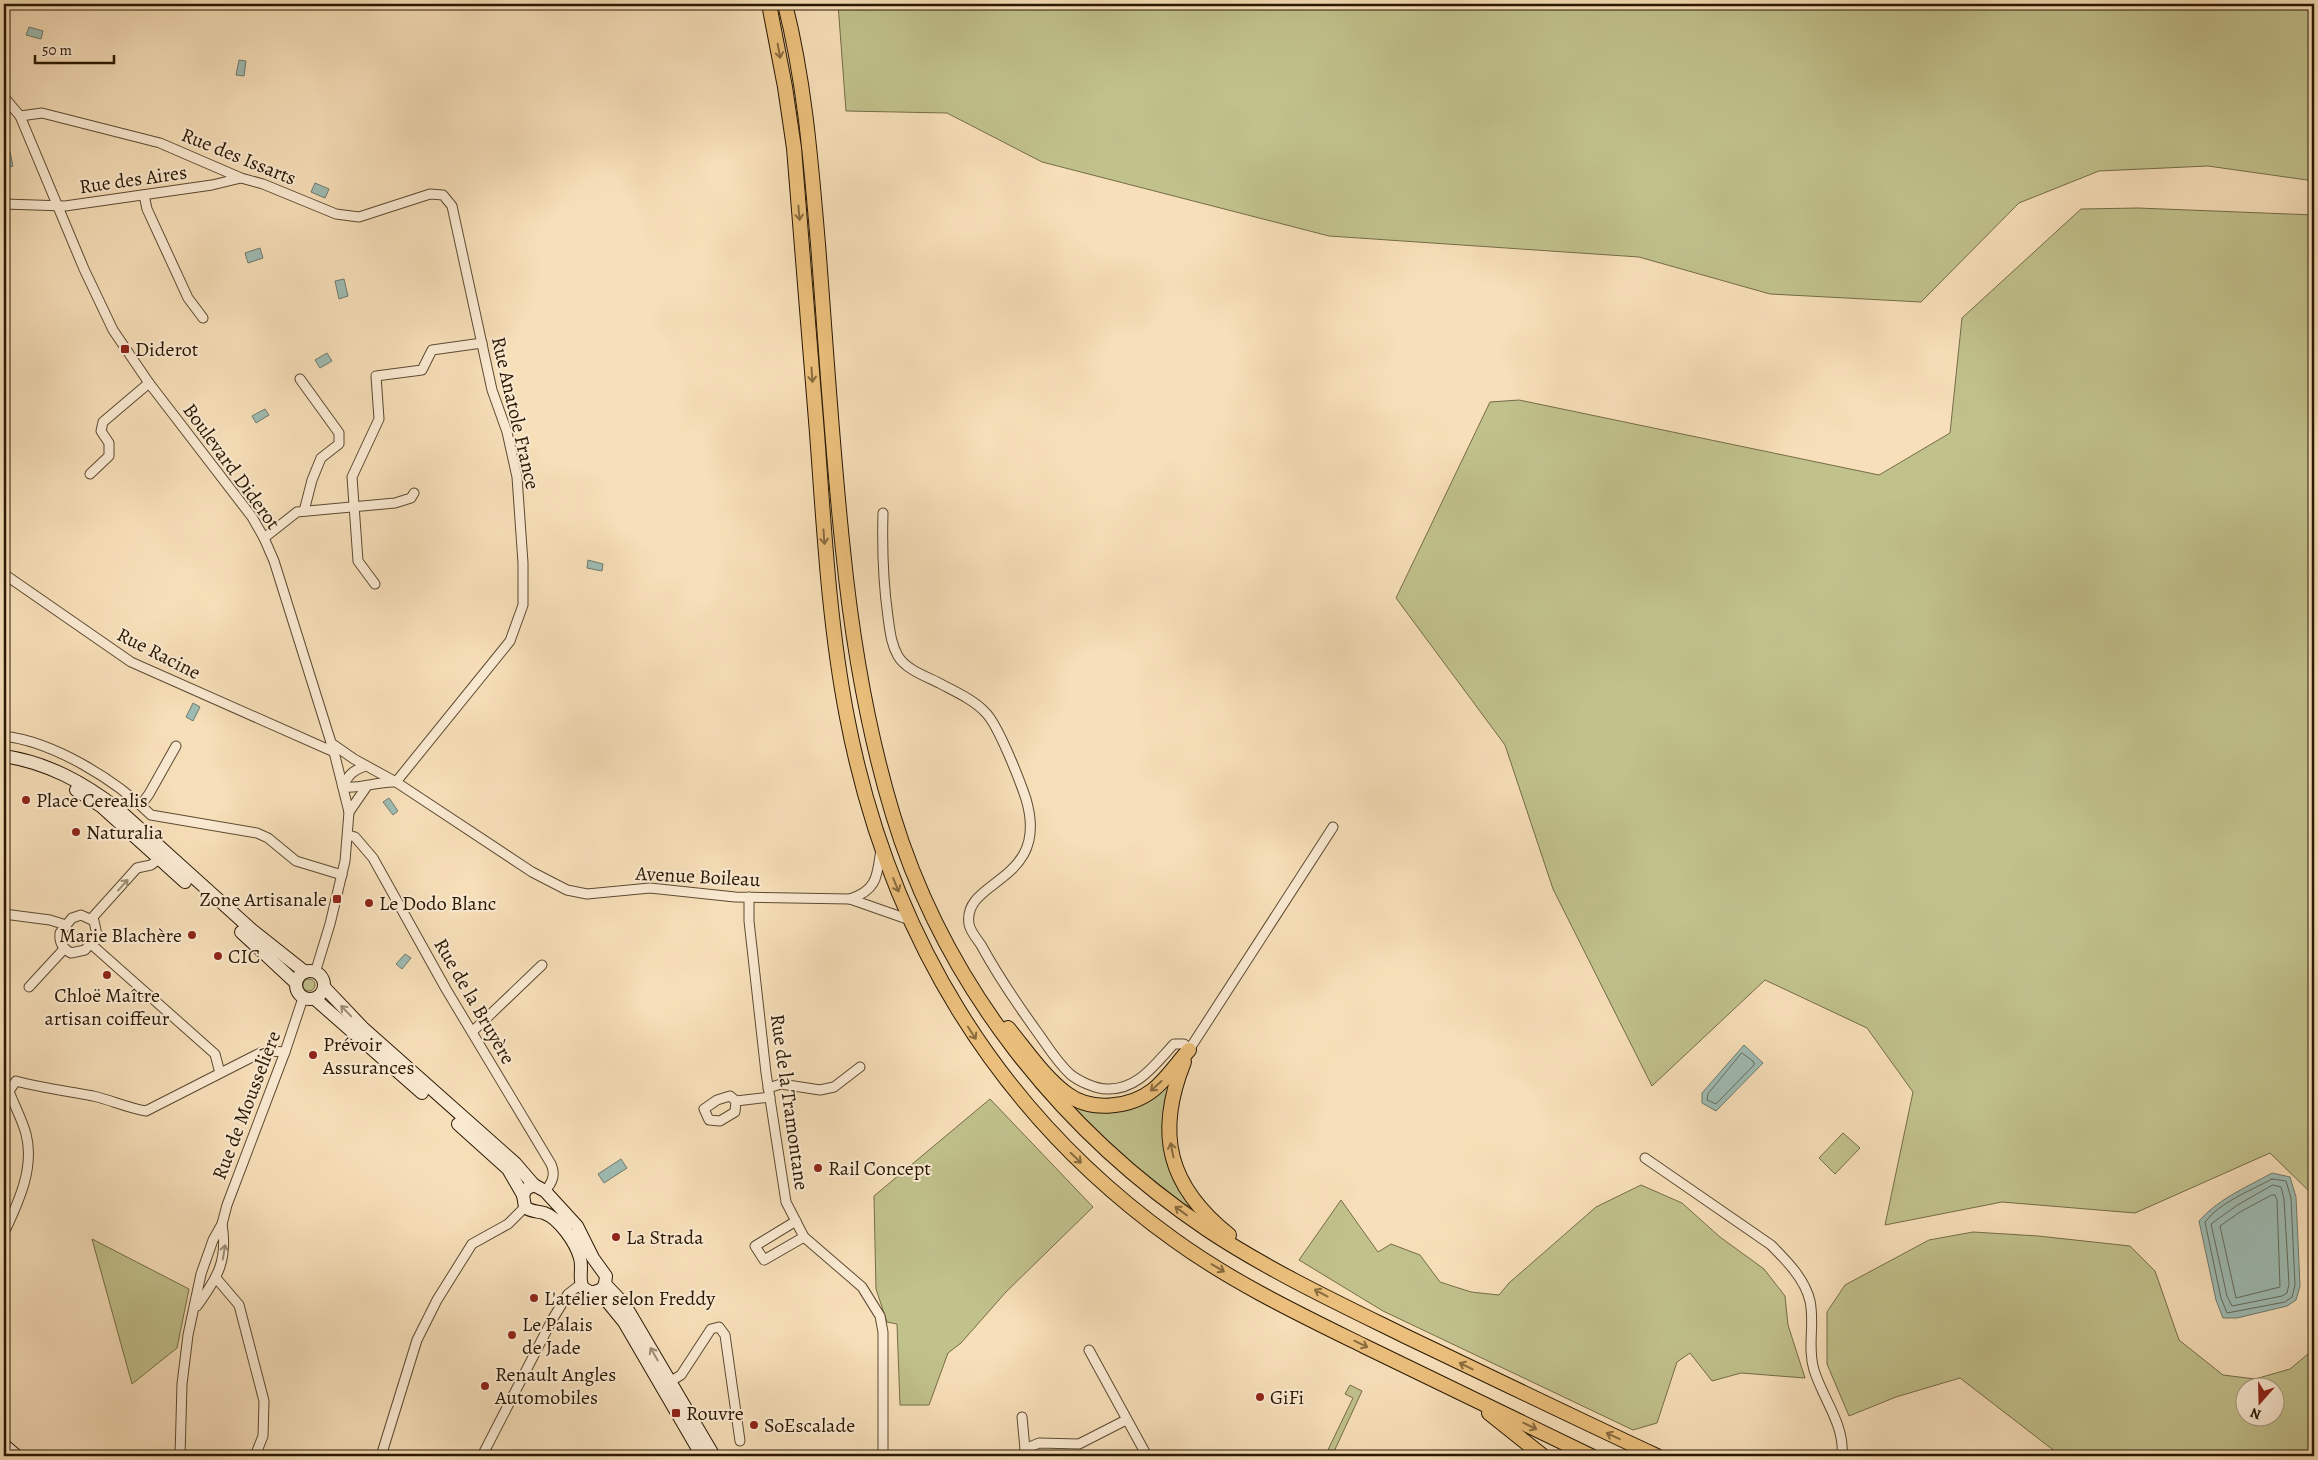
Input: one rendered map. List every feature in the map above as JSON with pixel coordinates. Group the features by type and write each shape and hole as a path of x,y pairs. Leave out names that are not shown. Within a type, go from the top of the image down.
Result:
{"main road":[{"path":"769,4 786,87 794,148 826,553 834,636 846,716 858,769 881,849 910,920 946,992 979,1044 1032,1112 1104,1184 1175,1241 1235,1279 1314,1321 1591,1456"},
{"path":"786,4 807,117 841,538 854,644 870,728 893,815 921,888 955,959 1019,1058 1082,1128 1118,1161 1178,1209 1216,1235 1267,1265 1349,1308 1657,1456"},
{"path":"4,756 25,760 62,772 97,793 118,809 252,930 310,972 322,978 324,987 363,1028 517,1165 577,1226 599,1267 606,1276 601,1288"},
{"path":"4,764 40,773 72,787 102,807 296,983"},
{"path":"955,959 1054,1084 1069,1096 1084,1102 1106,1106 1124,1104 1140,1099 1165,1078 1188,1050"},
{"path":"310,972 298,978 296,983 298,994 309,998 505,1166 514,1177 524,1201 550,1217 566,1234 581,1260 581,1284 587,1291 601,1288"},
{"path":"309,998 322,992 324,987"},
{"path":"1188,1050 1176,1081 1169,1113 1170,1148 1176,1169 1187,1193 1201,1209 1267,1265"},
{"path":"524,1201 526,1189 539,1188"},
{"path":"601,1288 714,1456"},
{"path":"666,1384 702,1456"},
{"path":"1464,1394 1543,1456"},
{"path":"4,1445 17,1456"}],"street":[{"name":"Boulevard Diderot","path":"4,97 20,116 103,311 125,349 149,383 252,517 264,538 284,592 331,743 349,812 348,835 342,875 310,972"},
{"name":"Rue des Issarts","path":"20,116 42,113 160,143 241,178 263,184 336,214 359,217 430,194 443,194"},
{"name":"Rue des Aires","path":"4,204 59,206 212,185 241,178"},
{"name":"Rue Anatole France","path":"396,782 510,641 523,606 523,564 517,477 507,432 492,390 452,206 443,194"},
{"path":"144,195 147,208 188,298 203,318"},
{"path":"375,584 358,561 352,477 379,419 376,376 422,370 432,350 482,343"},
{"path":"300,379 339,433 339,444 322,458 312,480 304,511"},
{"path":"90,474 109,456 109,443 101,431 103,422 149,383"},
{"path":"264,538 297,512 395,504 411,498 414,493"},
{"path":"883,513 884,587 892,644 898,658 912,669 969,699 985,711 994,722 1025,799 1031,825 1028,849 1017,866 980,895 971,910 969,924 1000,978 1060,1064 1072,1076 1089,1085 1106,1089 1124,1088 1141,1079 1174,1044 1184,1044 1188,1050 1333,827"},
{"name":"Rue Racine","path":"4,574 86,633 131,662 311,741 331,743 366,766"},
{"path":"4,736 42,745 91,770 141,804 151,815 257,833 268,838 296,861 342,875"},
{"path":"311,741 331,743"},
{"path":"141,804 149,794 176,746"},
{"path":"366,766 358,768 348,775 343,787 356,788 380,782 396,782"},
{"name":"Avenue Boileau","path":"366,766 396,782 532,872 567,890 587,894 650,888 749,897 850,899 910,920"},
{"path":"349,812 367,786"},
{"name":"Rue de la Bruyère","path":"348,835 355,837 372,858 472,1032 551,1164 554,1176 551,1185 539,1188"},
{"path":"850,899 865,893 876,880 881,849"},
{"path":"92,918 137,868 151,865 159,859"},
{"name":"Rue de la Tramontane","path":"749,897 749,921 769,1092 786,1202 804,1237 862,1287 880,1316 883,1332 883,1456"},
{"path":"4,914 50,920 66,925"},
{"path":"86,915 92,918 98,930 91,944 81,952 71,953 64,949 60,938 66,925 76,916 86,915"},
{"path":"91,944 215,1054 220,1073"},
{"path":"29,987 64,949"},
{"path":"472,1032 542,965"},
{"name":"Rue de Mousselière","path":"180,1456 182,1384 188,1335 201,1274 213,1240 222,1224 227,1205 285,1052 309,998"},
{"path":"4,1233 19,1202 28,1165 26,1134 9,1091 16,1081 94,1097 128,1109 146,1111 260,1053 270,1051 285,1052"},
{"path":"736,1101 769,1092 781,1084 820,1090 834,1087 860,1067"},
{"path":"1645,1158 1770,1245 1784,1258 1801,1281 1810,1300 1810,1353 1814,1370 1839,1428 1843,1446 1842,1456"},
{"path":"381,1456 417,1340 437,1300 472,1244 508,1224 524,1201"},
{"path":"796,1221 756,1246 764,1260 804,1237"},
{"name":"Rue de Mousselière","path":"195,1308 221,1268 225,1243 222,1224"},
{"path":"216,1278 239,1305 264,1401 263,1436 255,1456"},
{"path":"482,1456 552,1320 568,1294 581,1284"},
{"path":"666,1384 681,1375 711,1330 719,1327 725,1335 740,1441"},
{"path":"1089,1350 1147,1456"},
{"path":"1022,1417 1025,1453"},
{"path":"1025,1453 1039,1443 1079,1444 1126,1420"}],"green space":[{"path":"838,4 2314,4 2314,181 2208,166 2099,171 2019,203 1921,302 1770,294 1639,257 1329,236 1042,162 947,113 846,111"},
{"path":"2138,208 2314,215 2314,1196 2270,1153 2135,1213 2002,1202 1885,1225 1913,1092 1867,1028 1765,980 1652,1086 1553,889 1505,745 1396,598 1490,402 1519,400 1879,475 1950,433 1962,318 2081,209"},
{"path":"307,979 311,979 315,985 311,991 307,991 303,987 303,983"},
{"path":"1169,1082 1164,1131 1193,1208 1184,1204 1118,1152 1066,1101 1107,1111"},
{"path":"990,1099 1093,1207 1006,1292 961,1343 948,1353 929,1405 900,1405 897,1324 887,1322 876,1289 874,1196"},
{"path":"1843,1133 1860,1148 1835,1174 1819,1158"},
{"path":"1641,1185 1682,1203 1720,1237 1764,1269 1785,1296 1788,1325 1805,1378 1741,1373 1712,1381 1690,1353 1677,1362 1657,1423 1633,1430 1383,1311 1299,1260 1341,1200 1378,1252 1391,1244 1420,1255 1440,1282 1471,1292 1499,1295 1509,1283 1596,1207"},
{"path":"1973,1232 2038,1236 2130,1246 2155,1271 2179,1340 2223,1375 2247,1378 2236,1378 2236,1428 2286,1428 2286,1378 2258,1378 2290,1369 2314,1349 2314,1456 2061,1456 1960,1378 1896,1397 1849,1416 1827,1364 1827,1312 1845,1285 1929,1240"},
{"path":"92,1239 189,1289 177,1348 132,1384"},
{"path":"1350,1385 1362,1391 1332,1456 1325,1456 1353,1398 1345,1394"}],"water":[{"path":"29,27 43,31 41,39 26,35"},
{"path":"239,60 246,61 244,76 236,75"},
{"path":"10,152 13,166 6,168 4,153"},
{"path":"315,183 329,189 325,198 311,192"},
{"path":"260,248 263,258 248,263 245,253"},
{"path":"344,279 348,296 339,299 335,281"},
{"path":"327,353 332,361 320,368 315,360"},
{"path":"265,409 269,415 256,423 252,416"},
{"path":"588,560 603,564 602,571 587,568"},
{"path":"193,703 200,707 193,721 186,717"},
{"path":"389,798 398,811 393,815 383,802"},
{"path":"405,954 411,958 402,969 396,964"},
{"path":"1744,1045 1763,1063 1716,1111 1702,1103 1702,1093"},
{"path":"621,1159 627,1168 604,1183 598,1174"},
{"path":"2272,1173 2290,1177 2296,1197 2300,1286 2296,1300 2287,1306 2237,1318 2223,1318 2216,1300 2199,1221 2224,1200"}],"place":[{"name":"Diderot","path":"125,349"},
{"name":"Place Cerealis","path":"26,800"},
{"name":"Naturalia","path":"76,832"},
{"name":"Zone Artisanale","path":"337,899"},
{"name":"Le Dodo Blanc","path":"369,903"},
{"name":"Marie Blachère","path":"192,935"},
{"name":"CIC","path":"218,956"},
{"name":"Chloë Maître artisan coiffeur","path":"107,975"},
{"name":"Prévoir Assurances","path":"313,1055"},
{"name":"Rail Concept","path":"818,1168"},
{"name":"La Strada","path":"616,1237"},
{"name":"L'atelier selon Freddy","path":"534,1298"},
{"name":"Le Palais de Jade","path":"512,1335"},
{"name":"Renault Angles Automobiles","path":"485,1386"},
{"name":"GiFi","path":"1260,1397"},
{"name":"Rouvre","path":"676,1413"},
{"name":"SoEscalade","path":"754,1425"}]}
